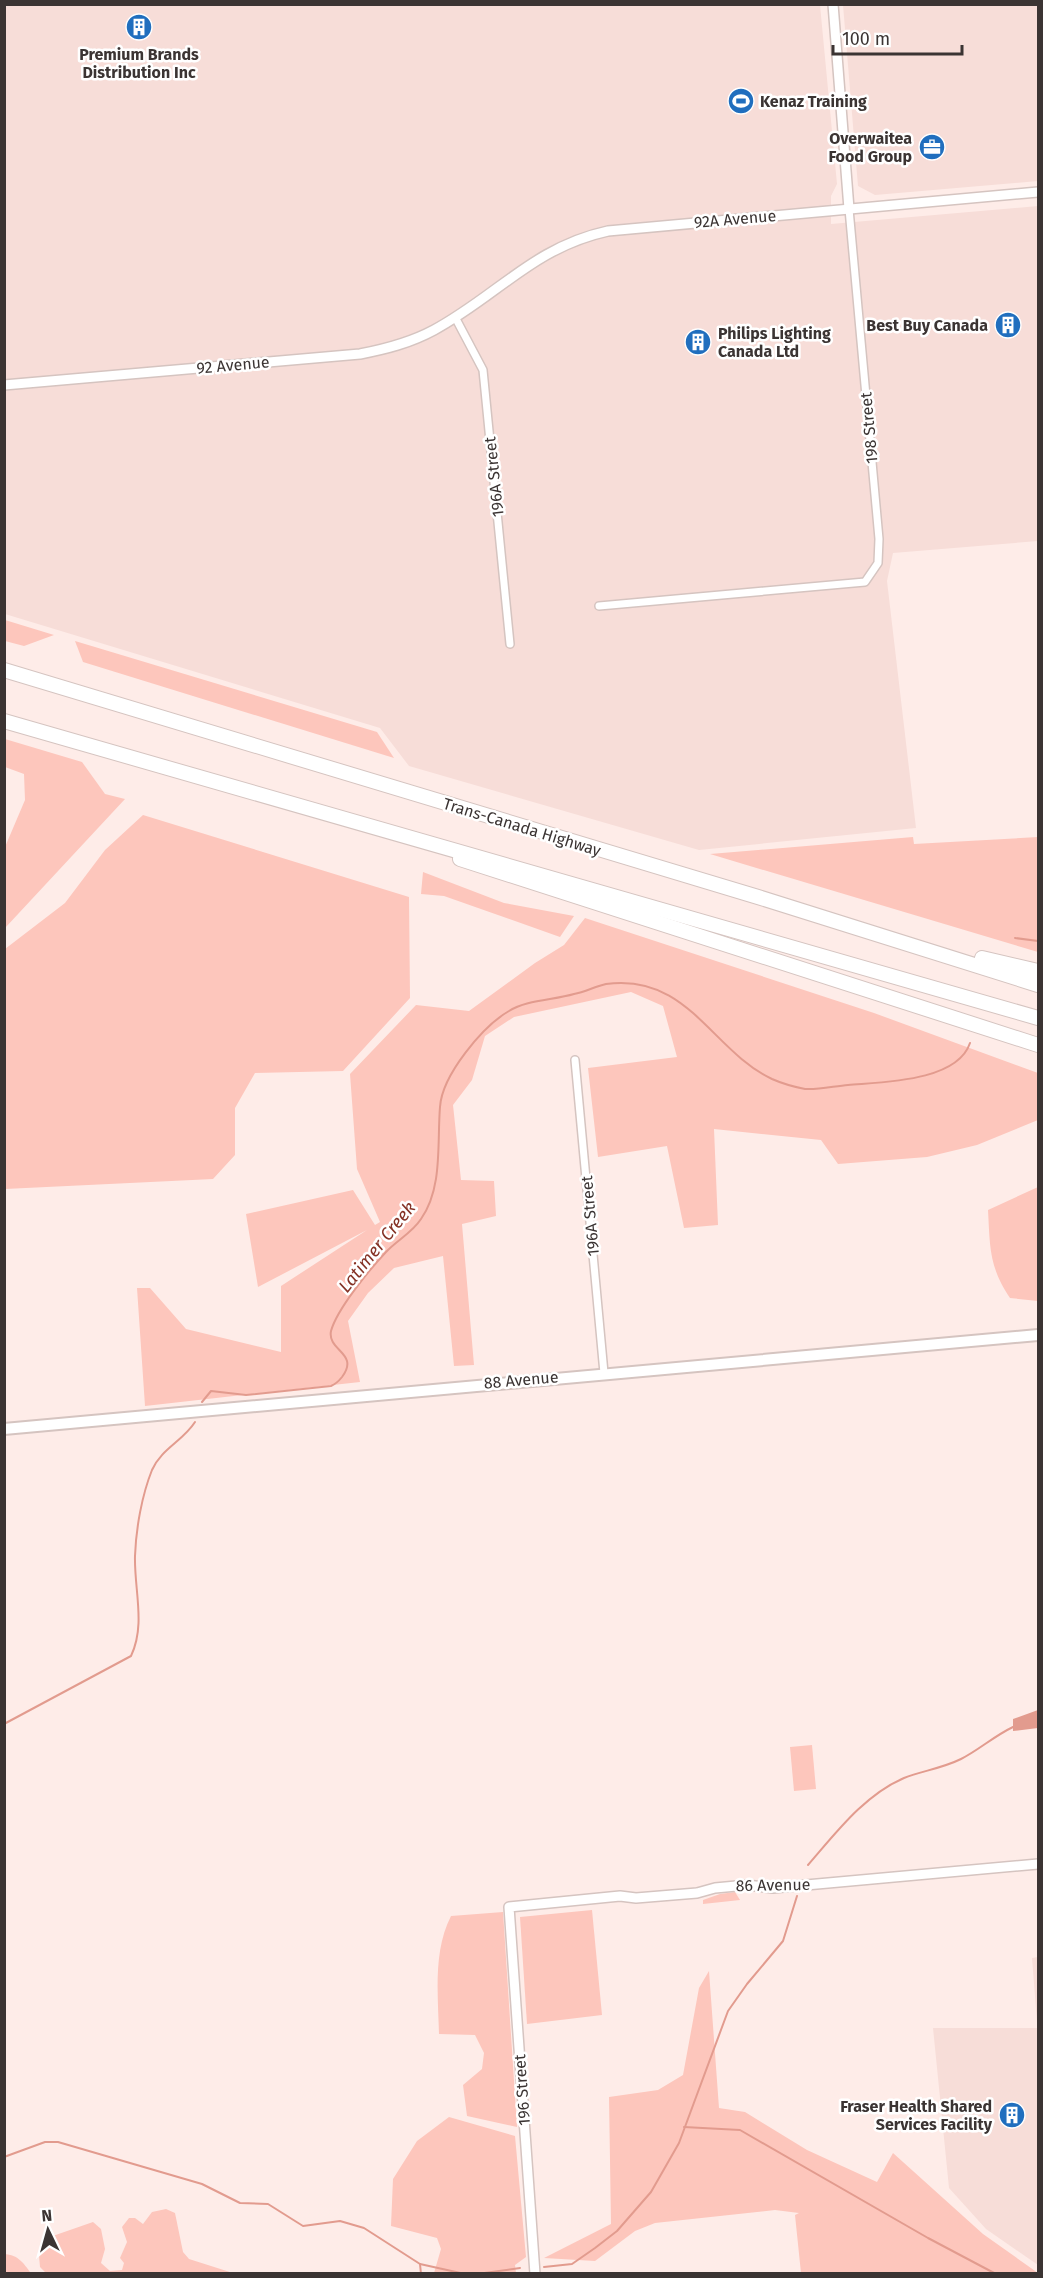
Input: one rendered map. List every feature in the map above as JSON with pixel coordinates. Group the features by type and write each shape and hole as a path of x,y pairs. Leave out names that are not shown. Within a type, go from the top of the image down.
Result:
{"highway":[{"name":"Trans-Canada Highway","path":"4,670 848,925 1038,985"},
{"path":"4,721 1038,1018"},
{"path":"371,827 511,878 1038,1045"},
{"path":"848,925 1038,970"}],"main road":[{"name":"88 Avenue","path":"4,1429 1038,1335"}],"street":[{"name":"198 Street","path":"599,606 864,582 878,563 879,539 833,4"},
{"name":"92A Avenue","path":"455,317 543,255 574,240 622,228 1038,192"},
{"name":"92 Avenue","path":"4,385 360,354 412,341 455,317"},
{"name":"196A Street","path":"455,317 483,370 510,644"},
{"name":"196A Street","path":"575,1060 604,1373"},
{"name":"86 Avenue","path":"509,1906 620,1896 636,1898 697,1893 714,1888 747,1885 773,1888 1038,1864"},
{"name":"196 Street","path":"509,1906 535,2274"}],"shaded area":[{"path":"4,5 820,5 837,184 831,196 831,224 1038,206 1038,541 893,553 887,581 916,828 699,850 409,766 380,728 5,614"},
{"path":"843,5 1038,5 1038,181 875,195 858,186"},
{"path":"5,620 54,635 24,646 5,641"},
{"path":"75,641 377,732 394,758 83,662"},
{"path":"5,739 82,762 105,794 125,799 5,928 5,847 25,800 24,774 5,767"},
{"path":"143,815 409,897 410,998 343,1071 255,1073 235,1108 235,1155 213,1179 5,1189 5,949 65,903 105,850"},
{"path":"913,837 914,844 1038,837 1038,952 710,854"},
{"path":"423,872 504,903 574,916 560,937 444,896 421,894"},
{"path":"585,918 874,1013 1038,1073 1038,1120 977,1145 927,1157 838,1164 821,1140 714,1129 718,1225 684,1228 667,1146 598,1157 588,1068 677,1057 663,1006 631,992 514,1017 485,1036 472,1080 453,1105 461,1180 494,1181 496,1216 462,1224 474,1365 454,1366 443,1256 394,1268 368,1293 348,1321 360,1382 145,1406 137,1288 150,1288 186,1329 281,1352 281,1286 367,1230 258,1287 246,1214 353,1190 375,1225 380,1222 357,1169 350,1074 416,1005 469,1011 564,945"},
{"path":"1038,1187 1038,1301 1010,1298 994,1266 990,1246 988,1210"},
{"path":"1038,1710 1038,1728 1013,1731 1013,1719"},
{"path":"812,1745 816,1789 794,1791 790,1747"},
{"path":"735,1892 740,1900 703,1904 703,1900"},
{"path":"592,1910 602,2015 527,2024 520,1917"},
{"path":"503,1912 517,2127 467,2116 463,2085 482,2069 484,2053 475,2035 439,2034 439,1958 445,1930 451,1916"},
{"path":"1038,1957 1038,2022 1037,2022 1032,1958"},
{"path":"709,1971 719,2108 745,2112 807,2150 877,2182 893,2153 983,2234 1038,2273 801,2273 795,2215 799,2213 775,2210 655,2223 635,2231 595,2261 544,2258 611,2224 609,2097 658,2090 683,2075 699,1988"},
{"path":"933,2028 1038,2028 1038,2265 986,2229 949,2188"},
{"path":"449,2117 515,2136 526,2257 515,2265 516,2273 434,2273 441,2249 437,2238 391,2226 393,2179 417,2141"},
{"path":"166,2209 175,2213 183,2252 189,2259 233,2273 47,2274 40,2267 39,2256 47,2238 93,2222 101,2229 105,2249 101,2263 110,2271 122,2270 124,2263 120,2258 127,2242 122,2227 129,2218 135,2218 143,2224 152,2212"},
{"path":"4,2254 17,2258 31,2273 5,2273"}],"waterway":[{"name":"Latimer Creek","path":"1015,938 1038,941"},
{"name":"Latimer Creek","path":"202,1402 211,1391 246,1395 331,1386 342,1377 347,1369 347,1362 331,1338 334,1322 371,1268 413,1228 428,1207 438,1165 442,1094 456,1067 476,1040 499,1018 516,1007 606,984 634,984 658,990 697,1016 751,1066 772,1079 805,1089 917,1078 950,1066 962,1056 970,1043"},
{"name":"Latimer Creek","path":"4,1724 131,1656 138,1632 136,1545 145,1490 152,1470 161,1456 195,1422"},
{"path":"808,1865 851,1816 889,1785 961,1759 1013,1727"},
{"path":"544,2267 572,2264 595,2248 617,2231 651,2192 679,2143 728,2011 783,1941 797,1896"},
{"path":"684,2127 740,2130 928,2238 996,2274"},
{"path":"4,2157 45,2142 58,2142 202,2184 240,2203 268,2204 303,2226 340,2221 364,2228 420,2264 465,2274"},
{"path":"420,2264 421,2274"},
{"path":"477,2274 520,2268"}],"place":[{"name":"Premium Brands Distribution Inc","path":"139,27"},
{"name":"Kenaz Training","path":"741,101"},
{"name":"Overwaitea Food Group","path":"932,147"},
{"name":"Best Buy Canada","path":"1008,325"},
{"name":"Philips Lighting Canada Ltd","path":"698,342"},
{"name":"Fraser Health Shared Services Facility","path":"1012,2115"}]}
